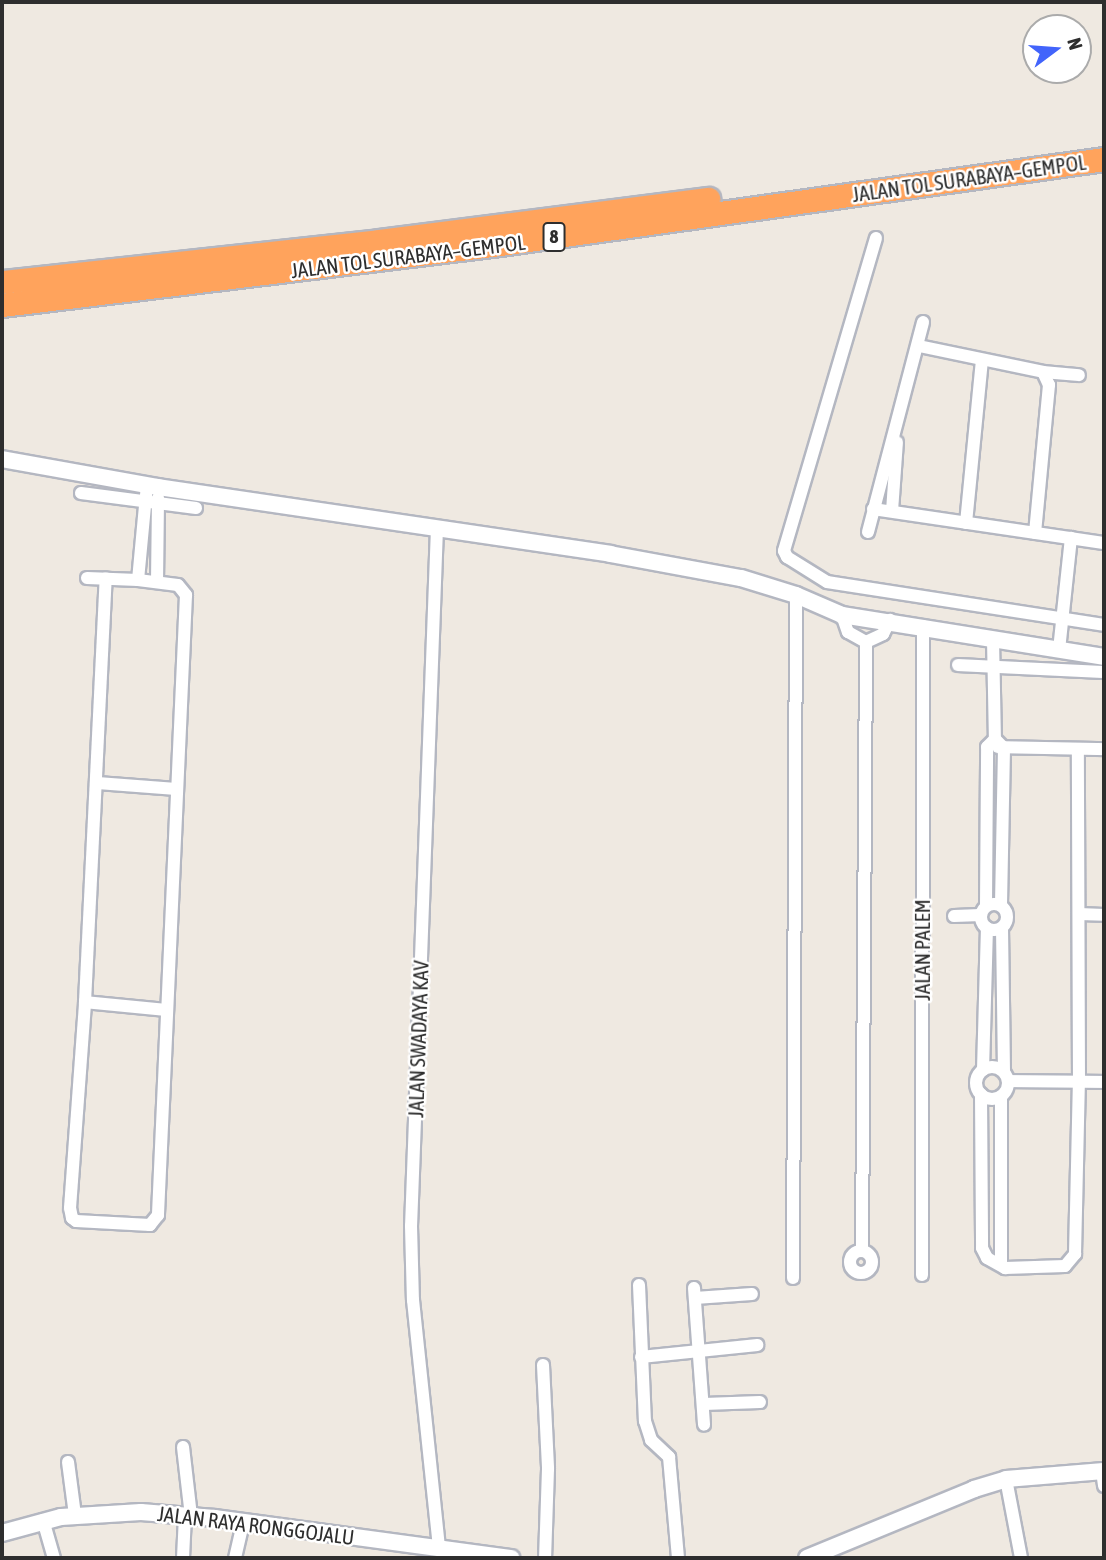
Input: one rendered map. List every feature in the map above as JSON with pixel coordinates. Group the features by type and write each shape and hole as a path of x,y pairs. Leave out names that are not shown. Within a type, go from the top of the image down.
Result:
{"highway":[{"name":"JALAN TOL SURABAYA–GEMPOL","path":"2,282 530,222 894,175 1104,143"},
{"name":"JALAN TOL SURABAYA–GEMPOL","path":"2,305 500,244 1104,159"}],"street":[{"path":"876,238 784,551 787,557 827,582 1062,635 1103,665"},
{"path":"892,512 890,468 899,414 919,346 923,322"},
{"path":"919,346 982,361 1043,372 1079,375"},
{"path":"966,523 982,361"},
{"path":"1035,533 1049,385 1043,372"},
{"path":"2,459 152,494 196,508"},
{"path":"867,532 873,509 890,468"},
{"path":"81,493 152,494 437,528 741,578 796,595 842,615 890,620 993,639 1062,635 1104,625"},
{"path":"138,580 152,494"},
{"path":"152,494 157,582"},
{"path":"873,509 1104,543"},
{"name":"JALAN SWADAYA KAV","path":"437,528 411,1226 413,1300 450,1553"},
{"path":"1062,635 1071,538"},
{"path":"87,578 138,580 178,585 186,595 158,1214 150,1225 76,1221 70,1208 85,1002 106,579"},
{"path":"793,1278 796,595"},
{"path":"842,615 848,632 866,642"},
{"path":"866,642 883,635 890,620"},
{"name":"JALAN PALEM","path":"922,1275 923,626"},
{"path":"993,639 1001,905 1007,919 1002,928 1006,1077 1001,1097 1001,1264"},
{"path":"862,1251 866,642"},
{"path":"958,665 1103,665"},
{"path":"995,745 1104,749"},
{"path":"995,745 984,910 987,928 983,1070 977,1079 981,1094 982,1248 987,1258 1005,1268 1065,1266 1075,1254 1079,1082 1079,749"},
{"path":"97,783 177,789"},
{"path":"954,916 1001,905"},
{"path":"1079,914 1104,915"},
{"path":"987,928 1002,928"},
{"path":"85,1002 166,1010"},
{"path":"983,1070 994,1067 1006,1077 1104,1082"},
{"path":"981,1094 991,1099 1001,1097"},
{"path":"639,1285 645,1421 651,1440 669,1457 678,1558"},
{"path":"704,1425 694,1293 752,1294"},
{"path":"641,1357 757,1345"},
{"path":"542,1365 548,1469 545,1558"},
{"path":"704,1404 760,1402"},
{"path":"183,1447 188,1516 183,1558"},
{"path":"68,1462 75,1515"},
{"path":"807,1558 825,1553 974,1489 1006,1479 1104,1476"},
{"path":"1006,1479 1021,1558"},
{"name":"JALAN RAYA RONGGOJALU","path":"2,1533 43,1520 75,1515 141,1512 243,1522 450,1553 511,1558"},
{"path":"43,1520 54,1558"},
{"path":"235,1558 243,1522"}]}
